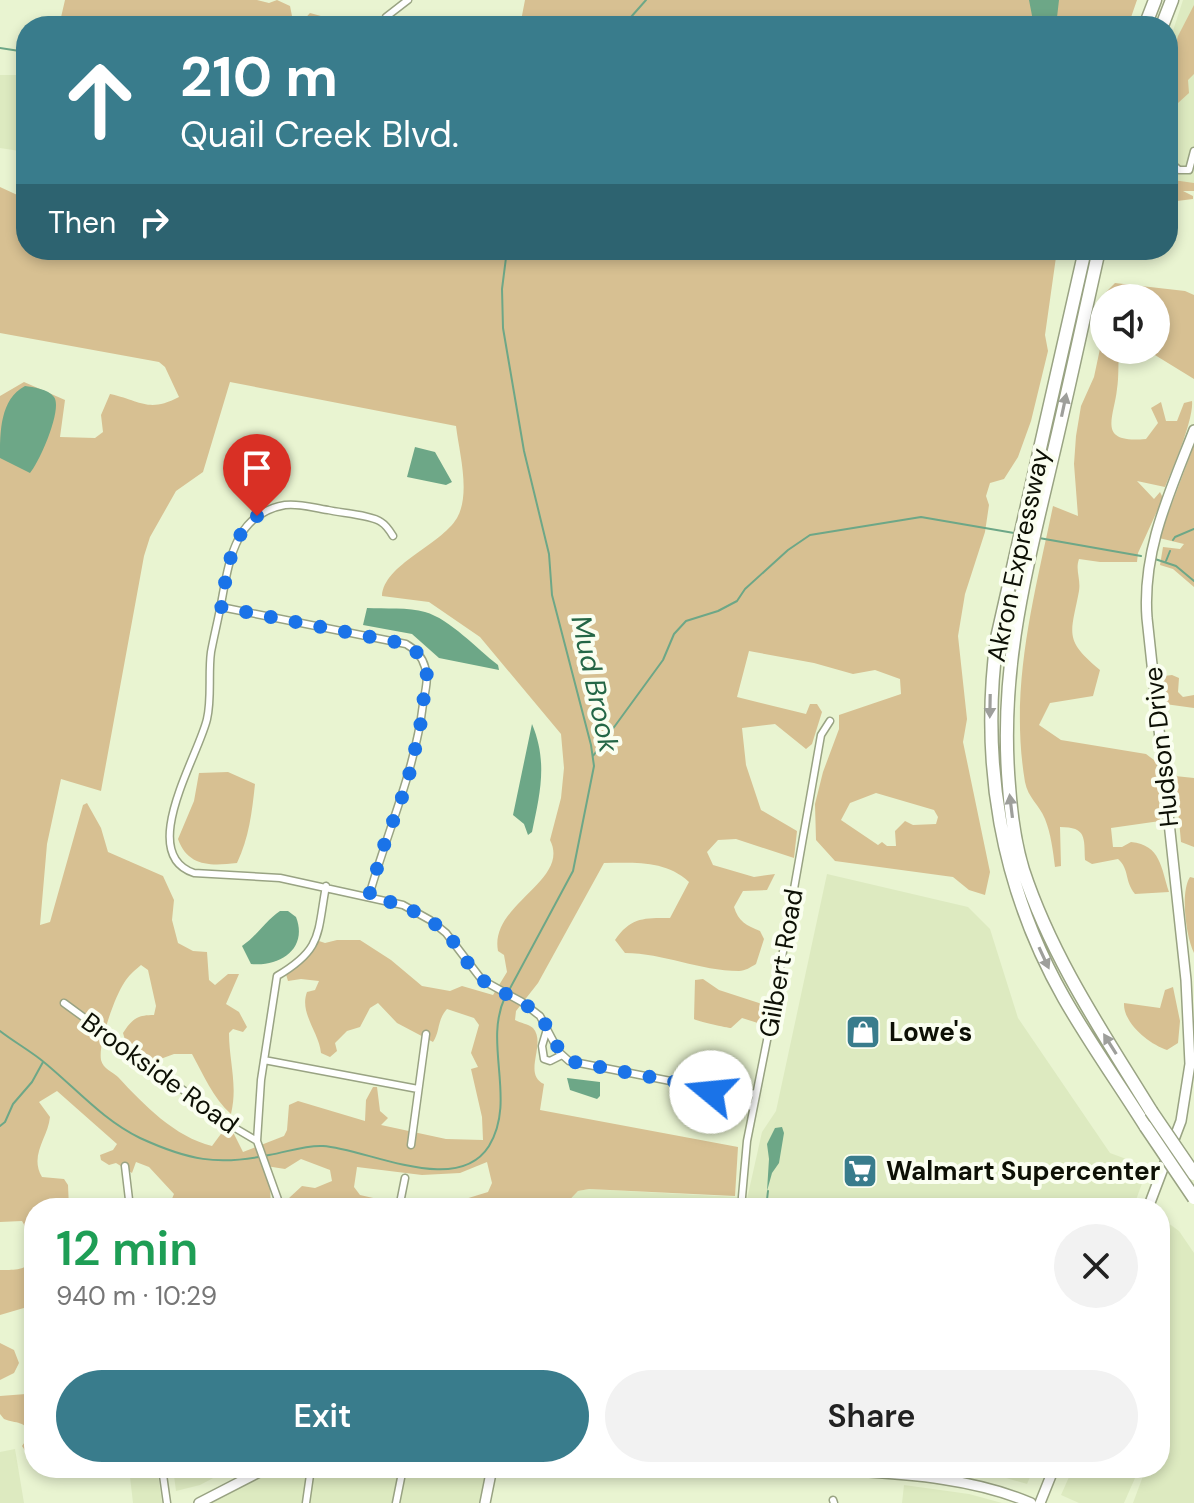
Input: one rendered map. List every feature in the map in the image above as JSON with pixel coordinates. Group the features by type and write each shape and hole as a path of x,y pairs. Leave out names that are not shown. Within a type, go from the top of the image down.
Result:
{"highway":[{"name":"Akron Expressway","path":"1083,260 997,638 991,679 992,771 1007,860 1023,911 1064,997 1194,1198"},
{"name":"Akron Expressway","path":"1097,260 1024,579 1008,668 1005,747 1011,812 1022,867 1045,927 1074,987 1194,1174"}],"street":[{"path":"387,16 408,0"},
{"path":"1178,169 1189,170 1194,151"},
{"name":"Hudson Drive","path":"1152,1198 1181,1121 1192,1064 1191,1014 1145,585 1157,528 1194,430"},
{"path":"393,536 380,520 288,504 267,511 249,523 237,539 229,563 211,653 208,715 201,742 178,791 169,828 172,854 181,866 194,873 280,878 403,905 446,933 482,980 540,1016 562,1055 569,1061 711,1089 720,1087 756,1094"},
{"path":"221,607 406,644 425,664 426,685 414,756 369,896"},
{"name":"Gilbert Road","path":"742,1198 747,1141 821,735 830,721"},
{"path":"277,1198 258,1144 264,1060 277,976 301,962 316,940 326,886"},
{"name":"Brookside Road","path":"64,1003 258,1144"},
{"path":"547,1029 542,1046 544,1059 550,1061 562,1055"},
{"path":"411,1145 426,1034"},
{"path":"264,1060 418,1089"},
{"path":"711,1089 712,1095 718,1099 753,1107"},
{"path":"125,1166 129,1198"},
{"path":"401,1198 405,1178"},
{"path":"163,1478 167,1503"},
{"path":"204,1502 248,1478"},
{"path":"306,1503 310,1478"},
{"path":"396,1503 401,1478"},
{"path":"485,1503 490,1478"},
{"path":"927,1478 963,1481 1031,1503"},
{"path":"1040,1503 1050,1478"}],"shaded area":[{"path":"65,0 257,0 269,3 277,0 290,6 292,16 61,16"},
{"path":"525,0 1137,0 1131,16 522,16"},
{"path":"1029,0 1059,0 1057,16 1032,16"},
{"path":"1183,0 1194,0 1194,191 1178,190 1178,16"},
{"path":"1194,5 1194,74 1188,80 1189,93 1178,103 1178,36"},
{"path":"0,75 16,75 16,150 0,148"},
{"path":"1178,181 1194,183 1194,191 1183,191 1193,199 1178,201"},
{"path":"0,187 16,194 16,260 1056,260 1045,335 1048,351 1031,421 1018,457 1004,479 990,483 986,496 989,505 985,532 965,594 958,636 967,719 963,742 990,872 985,895 969,890 953,877 835,861 816,840 815,804 839,729 839,715 901,694 900,679 875,670 853,674 749,651 737,697 806,714 810,704 817,704 822,712 812,744 806,749 775,724 742,728 746,765 761,810 797,831 794,858 736,839 718,840 707,852 713,865 754,877 775,874 767,890 743,891 734,907 741,919 760,931 764,939 756,964 741,971 724,970 625,953 615,940 621,932 639,920 670,918 689,882 660,866 604,863 538,983 516,1011 515,1020 533,1028 537,1035 535,1073 544,1084 540,1110 738,1147 735,1196 589,1189 578,1191 571,1198 468,1198 488,1192 492,1183 487,1162 460,1173 422,1175 357,1167 354,1187 360,1195 373,1198 289,1198 302,1186 315,1188 332,1181 330,1170 301,1159 285,1169 266,1166 271,1198 172,1198 174,1194 149,1167 136,1162 132,1173 116,1163 109,1165 101,1160 100,1155 113,1150 117,1144 57,1091 39,1102 50,1117 37,1161 42,1177 64,1179 68,1185 69,1198 24,1198 24,1224 22,1221 0,1222 0,396 24,382 65,400 60,437 95,438 103,432 101,415 110,394 152,405 179,397 165,367 159,362 0,333","holes":["230,382 456,426 464,485 457,518 438,538 392,574 382,596 429,602 480,637 561,734 564,768 561,798 550,840 553,855 549,868 505,920 499,934 498,951 504,955 507,972 493,995 462,986 450,991 422,986 391,960 360,940 325,943 316,940 285,971 288,981 319,981 315,990 307,992 307,1015 321,1053 330,1057 337,1051 335,1043 347,1031 360,1027 370,1008 378,1003 397,1023 433,1042 447,1009 474,1018 479,1025 471,1053 478,1067 471,1069 482,1117 483,1140 446,1139 381,1125 388,1118 380,1111 377,1087 373,1087 366,1100 365,1121 298,1101 289,1105 284,1136 243,1152 232,1130 226,1127 212,1146 198,1142 161,1119 106,1068 101,1060 105,1032 120,989 141,965 148,970 156,1006 154,1015 132,1021 123,1033 126,1043 155,1061 174,1054 192,1054 214,1093 231,1114 233,1083 229,1033 233,1029 243,1032 247,1027 239,1012 226,1004 239,974 228,974 215,985 209,980 207,952 193,951 178,943 172,920 174,900 163,876 108,852 101,828 87,803 83,805 50,922 40,925 47,844 61,779 101,791 144,556 150,537 176,491 203,472","876,793 934,810 938,817 936,824 913,825 905,821 895,831 896,846 887,846 882,842 878,845 841,820 850,803"]},
{"path":"1170,289 1194,295 1194,379 1170,364"},
{"path":"1097,364 1119,364 1112,427 1120,437 1146,439 1158,423 1151,408 1161,402 1166,421 1177,421 1184,403 1192,401 1192,409 1165,487 1137,481 1154,499 1160,492 1163,498 1138,553 1137,562 1079,559 1073,635 1080,651 1100,670 1093,696 1050,703 1039,725 1061,740 1146,754 1158,763 1160,821 1111,828 1113,847 1122,847 1131,842 1141,844 1154,853 1169,892 1135,894 1118,859 1092,864 1085,860 1082,835 1075,829 1060,827 1061,866 1055,867 1047,825 1025,782 1020,712 1026,643 1053,506 1078,516 1074,464 1076,436 1081,406"},
{"path":"25,386 48,392 56,403 49,436 30,473 0,458 1,427 6,408"},
{"path":"1194,445 1194,587 1173,569 1160,565 1163,547 1180,549 1184,544 1159,538"},
{"path":"415,447 435,452 452,482 446,485 407,477"},
{"path":"367,608 412,609 434,616 463,635 498,665 499,670 439,658 412,634 363,625"},
{"path":"1164,676 1179,678 1178,692 1183,697 1194,695 1194,708 1165,704 1162,690"},
{"path":"532,724 540,752 541,778 532,832 528,835 524,824 513,815"},
{"path":"228,772 255,784 244,844 237,863 202,863 188,855 178,839 194,801 199,773"},
{"path":"1175,776 1194,778 1194,847 1181,842"},
{"path":"827,874 968,907 990,929 1018,1018 1110,1153 1148,1167 1137,1198 747,1198 762,1132 776,1111"},
{"path":"1190,877 1194,878 1194,953 1185,915 1185,893"},
{"path":"280,911 288,911 296,917 299,928 295,946 282,959 251,964 242,946"},
{"path":"703,979 719,990 759,1003 764,1007 765,1016 761,1024 742,1018 731,1028 694,1019 695,980"},
{"path":"1173,987 1180,1021 1178,1043 1167,1050 1138,1032 1128,1018 1124,1003 1160,1008 1165,990"},
{"path":"567,1078 600,1082 600,1096 597,1099 570,1090"},
{"path":"782,1127 784,1133 779,1163 772,1173 767,1191 767,1144 775,1128"},
{"path":"589,1189 737,1197 571,1198 578,1191"},
{"path":"1170,1224 1179,1231 1194,1253 1194,1503 1133,1503 1142,1478 1170,1478"},
{"path":"24,1268 24,1308 0,1315 0,1270"},
{"path":"0,1343 14,1350 19,1363 14,1373 0,1380"},
{"path":"24,1394 24,1426 4,1419 0,1414 0,1396"},
{"path":"15,1449 24,1503 0,1503 0,1452"},
{"path":"130,1478 158,1478 162,1503 133,1503"},
{"path":"174,1478 213,1478 200,1485 176,1491"},
{"path":"248,1478 490,1478 485,1503 199,1503"},
{"path":"1006,1478 1030,1478 1027,1484"},
{"path":"1069,1478 1135,1478 1124,1503 1079,1503 1061,1495"},
{"path":"904,1485 969,1494 1002,1503 902,1503"}],"waterway":[{"name":"Mud Brook","path":"632,16 646,0"},
{"path":"0,48 16,50"},
{"name":"Mud Brook","path":"506,260 502,289 503,328 524,451 549,554 552,595 594,766 573,871 508,992"},
{"path":"593,756 663,660 674,634 686,621 737,601 745,589 788,550 810,535 921,517 1014,533"},
{"path":"1173,540 1194,529"},
{"path":"1039,538 1141,556"},
{"path":"1166,561 1170,551"},
{"path":"1155,559 1176,566 1194,581"},
{"name":"Mud Brook","path":"0,1031 40,1059 126,1131 188,1156 234,1160 323,1146 411,1166 456,1168 475,1161 489,1146 497,1128 501,1091 497,1034 505,997"},
{"path":"0,1126 43,1062"},
{"path":"767,1198 768,1191"}],"place":[{"name":"Lowe's","path":"863,1032"},
{"name":"Walmart Supercenter","path":"860,1171"}],"route":[{"path":"257,516 233,548 221,607 406,644 420,655 425,664 426,685 414,756 369,896 403,905 446,933 482,980 522,1002 540,1016 559,1052 569,1061 711,1089 711,1092"}]}
